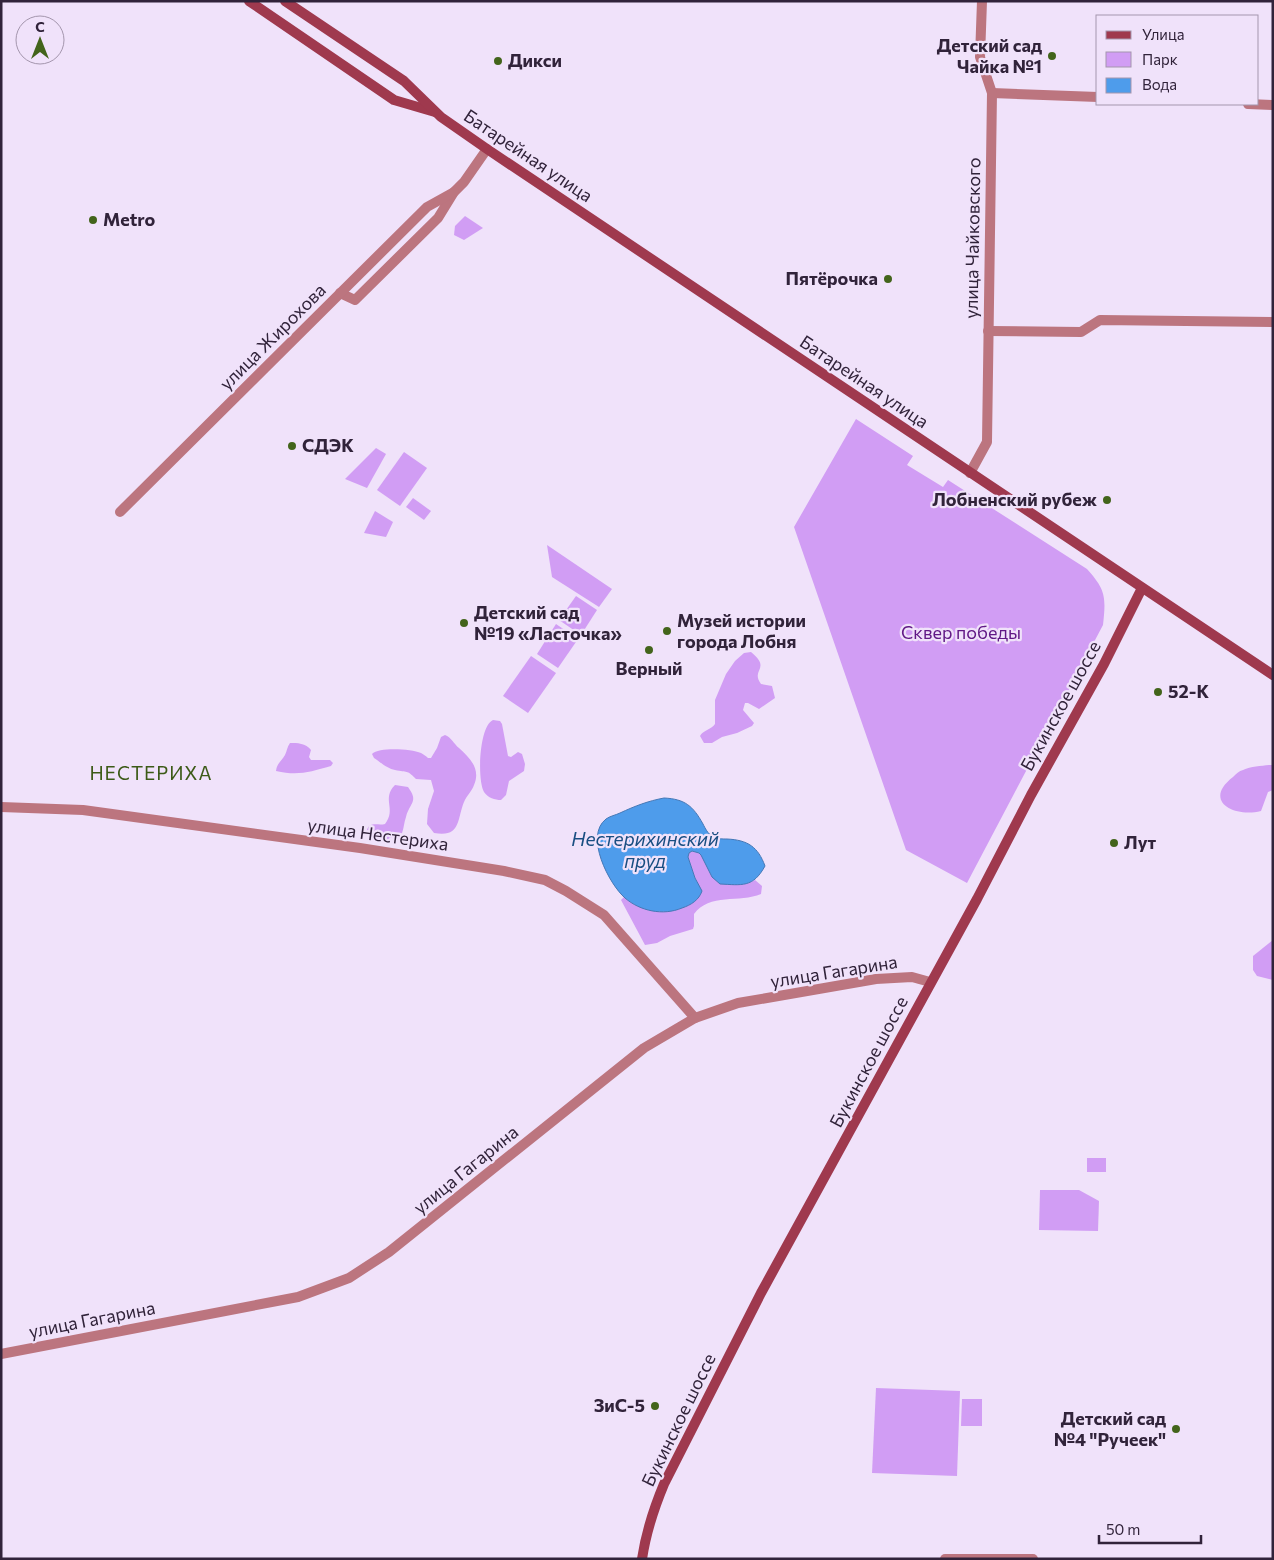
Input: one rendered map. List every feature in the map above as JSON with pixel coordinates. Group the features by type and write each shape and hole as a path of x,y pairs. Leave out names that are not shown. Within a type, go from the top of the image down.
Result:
{"main road":[{"name":"Батарейная улица","path":"249,1 394,100 438,113"},
{"name":"Батарейная улица","path":"285,1 404,81 438,113 487,149 1273,675"},
{"name":"Букинское шоссе","path":"642,1559 654,1509 671,1469 761,1293 1104,664 1142,588"}],"street":[{"name":"улица Чайковского","path":"970,473 986,442 992,93 980,57 982,1"},
{"path":"992,93 1096,97"},
{"path":"1259,104 1273,105"},
{"name":"улица Жирохова","path":"340,293 355,300 438,218 454,192 464,182 487,149"},
{"name":"улица Жирохова","path":"120,512 427,207 454,192"},
{"path":"988,331 1080,332 1100,320 1273,322"},
{"name":"улица Нестериха","path":"1,807 82,810 389,853 504,871 546,880 604,915 695,1018"},
{"name":"улица Гагарина","path":"1,1354 298,1297 349,1278 389,1252 644,1048 695,1018 738,1004 876,979 912,977 930,982"},
{"path":"945,1559 1033,1559"}],"green space":[{"path":"465,216 483,228 464,240 454,235 455,226"},
{"name":"Сквер победы","path":"856,419 913,456 907,465 943,487 948,480 1087,569 1098,583 1103,594 1103,625 967,883 906,850 794,527"},
{"path":"376,448 386,454 367,488 345,479"},
{"path":"404,452 427,468 400,506 377,490"},
{"path":"413,498 431,511 424,520 406,507"},
{"path":"375,511 393,522 386,537 364,533"},
{"path":"547,545 612,589 599,607 552,577"},
{"path":"576,596 597,610 581,635 559,620"},
{"path":"556,624 578,639 558,668 537,654"},
{"path":"751,652 760,662 758,679 761,684 772,686 775,698 759,709 745,703 743,710 754,723 752,726 722,737 712,743 704,743 700,736 715,724 715,700 726,674 735,661 744,653"},
{"path":"531,656 556,673 528,713 503,696"},
{"path":"493,720 500,721 502,724 508,756 511,757 518,752 522,754 525,764 524,771 509,781 506,795 501,800 496,800 484,792 480,777 482,742 488,724"},
{"path":"445,735 451,739 473,764 476,779 464,802 457,826 449,833 443,834 434,833 427,824 428,809 434,791 431,780 416,779 408,773 390,768 374,758 372,754 381,750 403,750 422,753 431,758 441,737"},
{"path":"290,743 307,746 311,750 309,757 311,760 330,760 333,763 331,766 304,773 276,771"},
{"path":"1273,765 1273,790 1268,792 1261,811 1241,812 1225,806 1221,800 1220,793 1235,775 1240,771 1256,766"},
{"path":"395,785 408,787 413,796 413,802 405,819 402,833 388,839 372,836 367,830 368,827 385,824 388,819 390,814 389,795"},
{"path":"692,851 702,855 712,877 748,883 755,880 762,886 761,894 753,897 708,903 700,907 694,914 693,929 670,936 657,943 645,945 621,900 624,897 635,905 701,891 688,857"},
{"path":"1273,940 1273,980 1257,976 1253,970 1253,956"},
{"path":"1087,1158 1106,1158 1106,1172 1087,1172"},
{"path":"1040,1190 1079,1190 1099,1201 1098,1231 1039,1230"},
{"path":"876,1388 960,1391 957,1476 872,1473"},
{"path":"962,1399 982,1399 982,1426 961,1426"}],"water":[{"name":"Нестерихинский пруд","path":"664,798 678,800 692,808 708,832 714,837 741,841 755,849 765,866 761,873 746,884 720,884 712,877 701,855 692,851 688,857 695,878 702,891 694,902 675,910 660,912 645,909 625,898 612,882 601,860 597,837 600,827 609,817 642,804"}],"place":[{"name":"Детский сад Чайка №1","path":"1052,56"},
{"name":"Дикси","path":"498,61"},
{"name":"Metro","path":"93,220"},
{"name":"Пятёрочка","path":"888,279"},
{"name":"СДЭК","path":"292,446"},
{"name":"Лобненский рубеж","path":"1107,500"},
{"name":"Детский сад №19 «Ласточка»","path":"464,623"},
{"name":"Музей истории города Лобня","path":"667,631"},
{"name":"Верный","path":"649,650"},
{"name":"52-К","path":"1158,692"},
{"name":"Лут","path":"1114,843"},
{"name":"ЗиС-5","path":"655,1406"},
{"name":"Детский сад №4 \"Ручеек\"","path":"1176,1429"}],"district":[{"name":"НЕСТЕРИХА","path":"151,773"}]}
